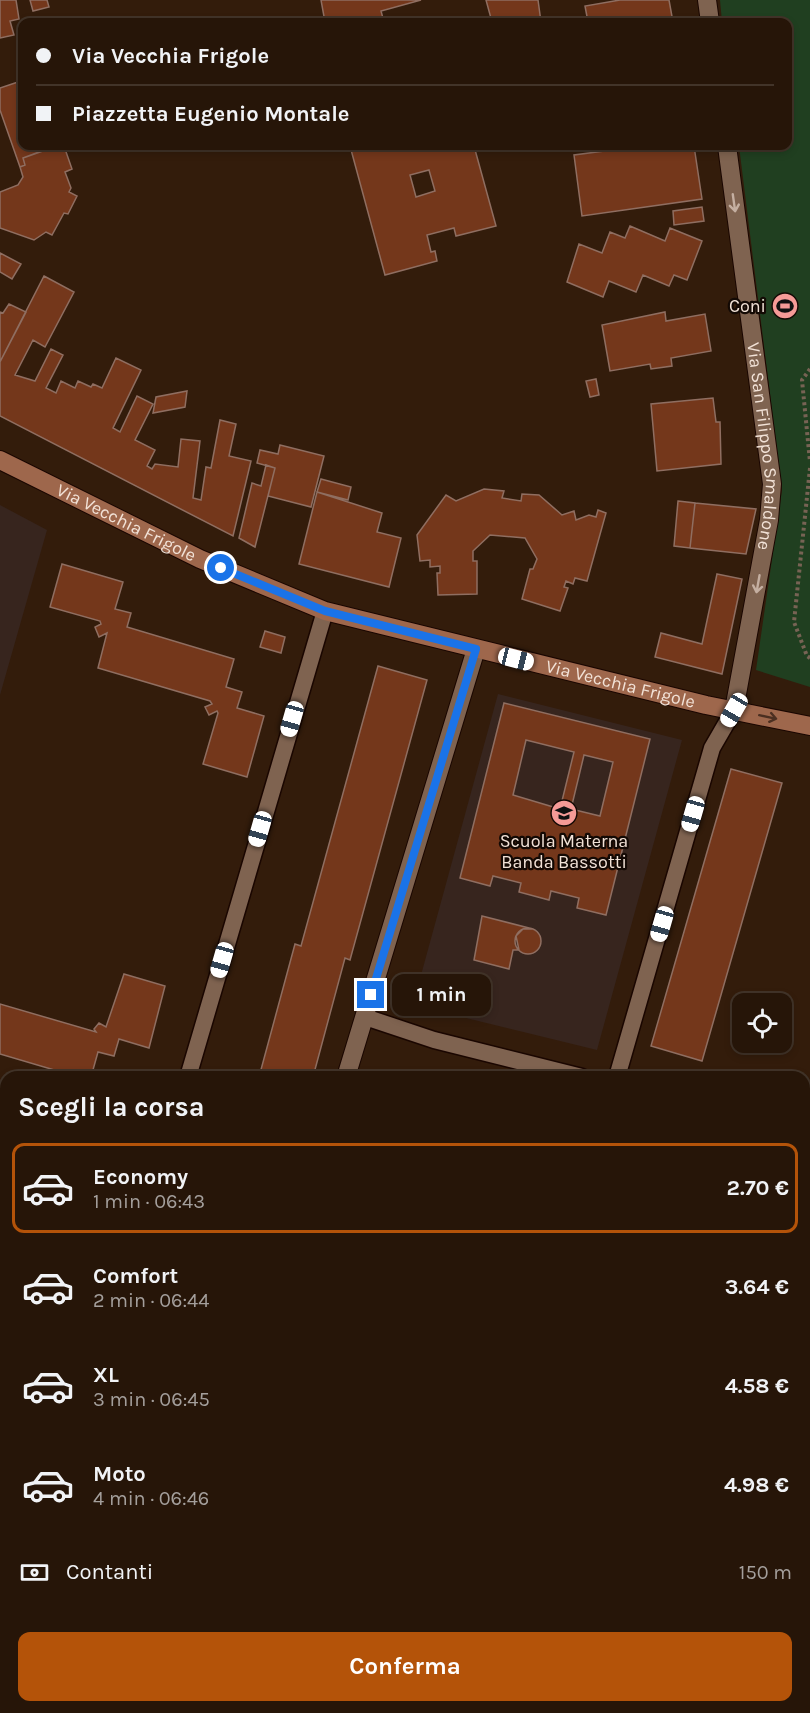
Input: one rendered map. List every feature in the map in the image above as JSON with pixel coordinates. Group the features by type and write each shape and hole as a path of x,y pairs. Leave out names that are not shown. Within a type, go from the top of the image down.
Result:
{"street":[{"path":"707,0 709,18"},
{"name":"Via San Filippo Smaldone","path":"727,150 772,484 770,520 734,710"},
{"name":"Via Vecchia Frigole","path":"0,460 200,559 325,611 476,649 810,726"},
{"path":"348,1071 476,649"}],"lane":[{"path":"190,1071 325,611"},
{"path":"619,1071 712,748 734,710"},
{"path":"365,1017 434,1040 558,1071"}],"path":[{"path":"810,369 802,380 810,462"},
{"path":"810,468 794,622 807,656 810,658"}],"shaded area":[{"path":"0,505 47,530 0,695"},
{"name":"Scuola Materna Banda Bassotti","path":"498,694 682,740 597,1050 421,1007 416,1003 415,997"}],"green space":[{"name":"Coni","path":"720,0 810,0 810,687 756,670 782,490 740,150 792,150 792,18 722,18"}],"building":[{"path":"0,0 16,0 19,18 10,21 14,35 0,38"},
{"path":"30,0 47,0 49,7 33,11"},
{"path":"321,0 421,0 381,11 383,18 324,18"},
{"path":"486,0 538,0 540,18 491,18"},
{"path":"620,0 669,0 672,18 587,18 585,6"},
{"path":"18,82 18,150 44,150 23,158 25,165 20,167 0,110 0,88"},
{"path":"46,150 65,150 72,169 65,172 71,188 69,192 77,196 68,214 64,213 52,235 46,232 34,240 0,228 0,192 18,185 23,177 20,167 25,165 23,158"},
{"path":"351,150 475,150 496,226 456,236 454,228 427,235 431,252 435,251 437,261 385,275","holes":["429,170 435,191 416,197 410,175"]},
{"path":"612,150 695,150 702,199 582,216 574,155"},
{"path":"702,207 704,221 674,225 673,211"},
{"path":"630,226 665,241 670,228 702,241 687,280 674,275 669,286 643,275 636,292 609,281 603,297 567,282 579,244 602,253 610,232 625,238"},
{"path":"0,253 21,264 12,279 0,272"},
{"path":"44,276 74,292 45,347 33,340 15,375 35,381 51,349 63,355 46,388 56,393 61,381 75,388 78,381 91,387 93,384 102,388 116,358 141,370 113,428 120,432 137,396 153,404 135,440 155,450 147,466 152,469 155,464 178,467 181,439 200,441 193,498 201,500 206,467 211,468 220,420 236,424 229,456 251,461 233,536 0,416 0,362"},
{"path":"9,304 26,312 0,362 0,312 3,313"},
{"path":"665,312 666,321 705,314 711,351 671,358 672,366 651,369 650,364 610,371 602,325"},
{"path":"596,379 599,395 590,397 586,381"},
{"path":"187,391 185,407 153,413 156,397"},
{"path":"713,398 716,422 720,422 721,464 657,471 651,404"},
{"path":"280,445 324,456 311,507 268,496 275,468 257,463 260,450 278,454"},
{"path":"266,465 275,468 255,547 239,538 252,483 261,486"},
{"path":"321,479 351,487 348,500 317,492"},
{"path":"484,489 504,491 502,498 521,501 522,494 539,495 562,515 574,511 576,520 589,515 596,517 598,510 606,513 587,581 575,578 573,584 566,581 564,587 568,588 560,611 522,599 530,569 533,569 537,559 525,538 490,535 473,551 473,561 477,561 477,594 438,595 437,573 440,573 440,566 430,567 430,560 420,561 417,535 446,495 456,501"},
{"path":"317,492 382,513 377,532 401,538 389,587 299,564"},
{"path":"678,501 695,503 690,548 674,546"},
{"path":"695,503 756,509 746,554 690,548"},
{"path":"62,564 123,582 115,609 131,613 127,627 234,659 226,687 242,692 237,708 264,716 247,777 203,764 218,713 217,711 209,715 205,707 212,704 210,701 98,668 107,633 99,637 95,627 101,624 100,621 50,607"},
{"path":"717,574 742,579 722,674 655,657 661,633 702,644"},
{"path":"265,631 285,637 281,653 260,647"},
{"path":"378,666 427,680 350,960 345,958 315,1071 261,1071 295,944 301,946"},
{"path":"504,703 650,739 606,915 577,908 579,898 551,891 549,900 519,892 521,883 493,876 490,886 460,878","holes":["526,740 574,752 560,809 513,795","584,755 613,762 600,816 571,809"]},
{"path":"731,769 782,783 702,1061 651,1046"},
{"path":"482,916 533,929 523,929 516,936 519,950 513,950 509,969 474,960"},
{"path":"528,928 537,932 541,941 537,950 528,954 519,950 515,941 519,932"},
{"path":"124,974 165,986 149,1048 119,1039 114,1056 98,1052 93,1071 58,1071 0,1054 0,1004 96,1032 94,1029 99,1023 106,1027"}],"place":[{"name":"Coni","path":"785,306"},
{"name":"Scuola Materna Banda Bassotti","path":"564,813"}],"route":[{"path":"221,568 325,611 476,649 371,995"}]}
